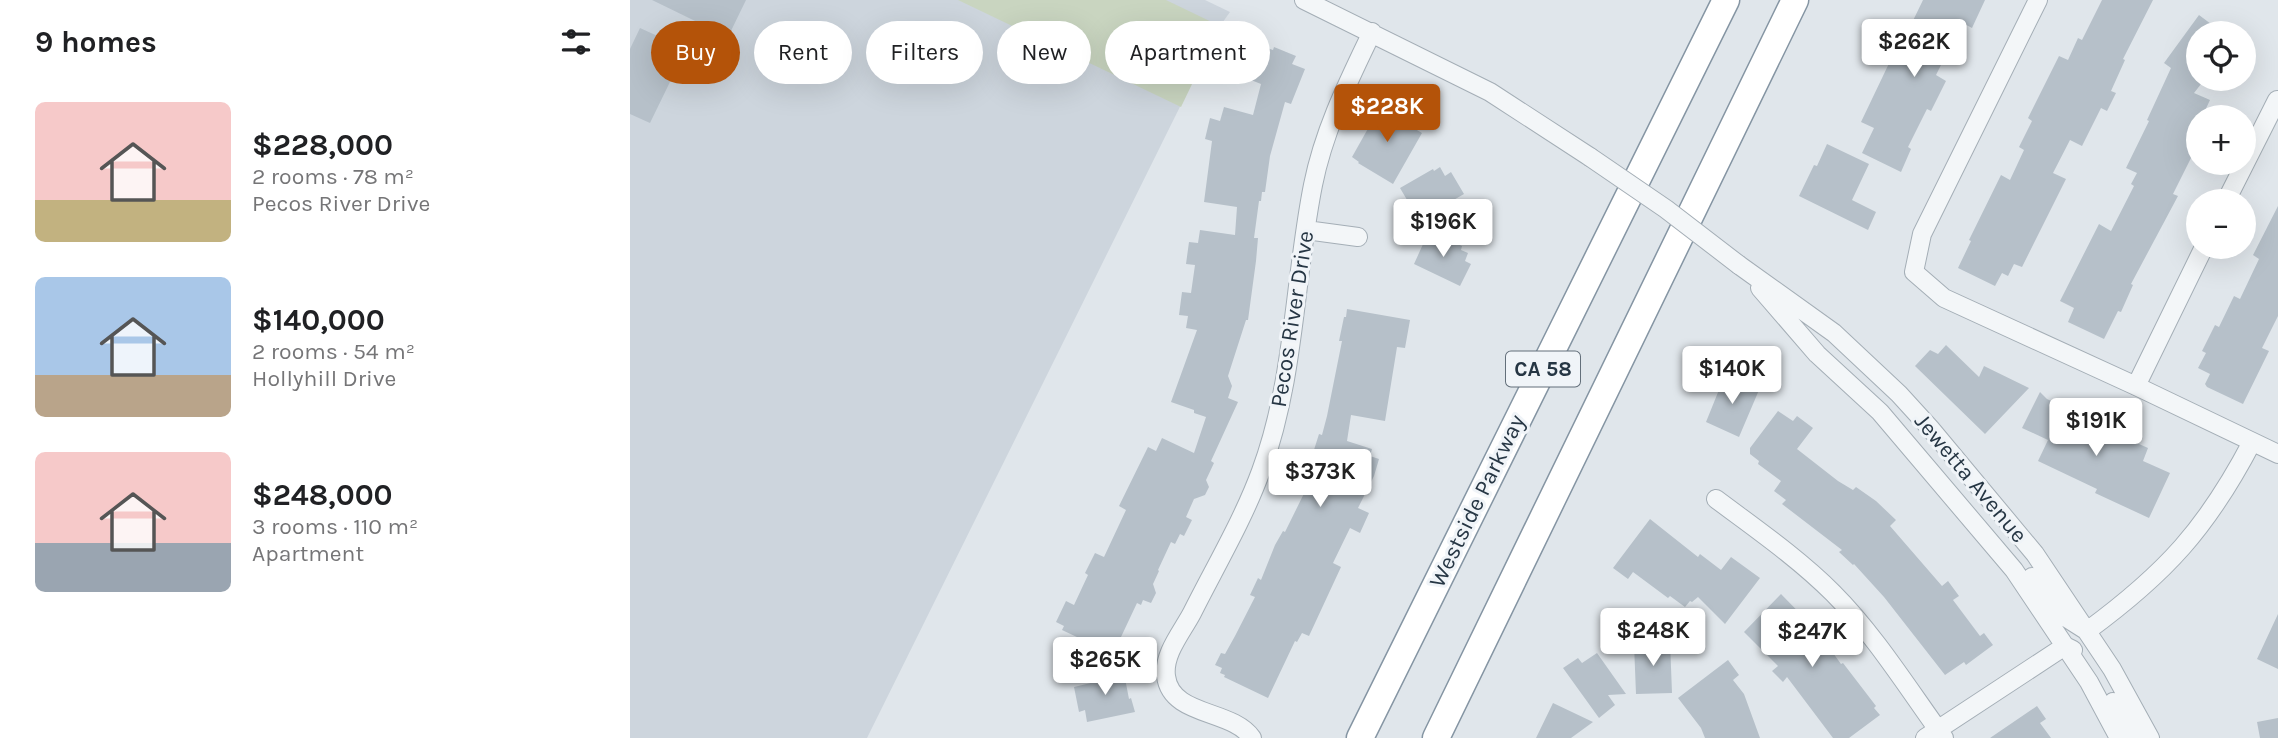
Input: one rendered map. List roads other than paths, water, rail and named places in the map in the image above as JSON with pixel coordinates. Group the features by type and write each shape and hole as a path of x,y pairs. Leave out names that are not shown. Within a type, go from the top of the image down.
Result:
{"highway":[{"name":"Westside Parkway","path":"1360,738 1726,0"},
{"name":"CA 58","path":"1436,738 1795,0"}],"street":[{"name":"Jewetta Avenue","path":"1304,0 1490,92 1657,202 1834,333 1899,394 2035,554 2112,669 2150,738"},
{"path":"2038,0 1923,234 1914,272 1944,298 2278,454"},
{"name":"Pecos River Drive","path":"1252,738 1231,720 1192,708 1170,690 1166,677 1170,654 1248,501 1274,432 1283,393 1313,185 1323,143 1338,102 1372,32"},
{"path":"2233,189 2277,100"},
{"path":"1306,230 1358,237"},
{"path":"2136,386 2198,259"},
{"name":"Jewetta Avenue","path":"1739,265 1817,354 1880,412 2014,570 2089,682 2119,738"},
{"path":"1940,481 1974,503 2064,617 2087,631 2149,583 2179,553 2207,519 2252,442"},
{"path":"1716,499 1801,564 1834,593 1860,624 1936,736 2065,646 2087,658 2134,738"}]}
